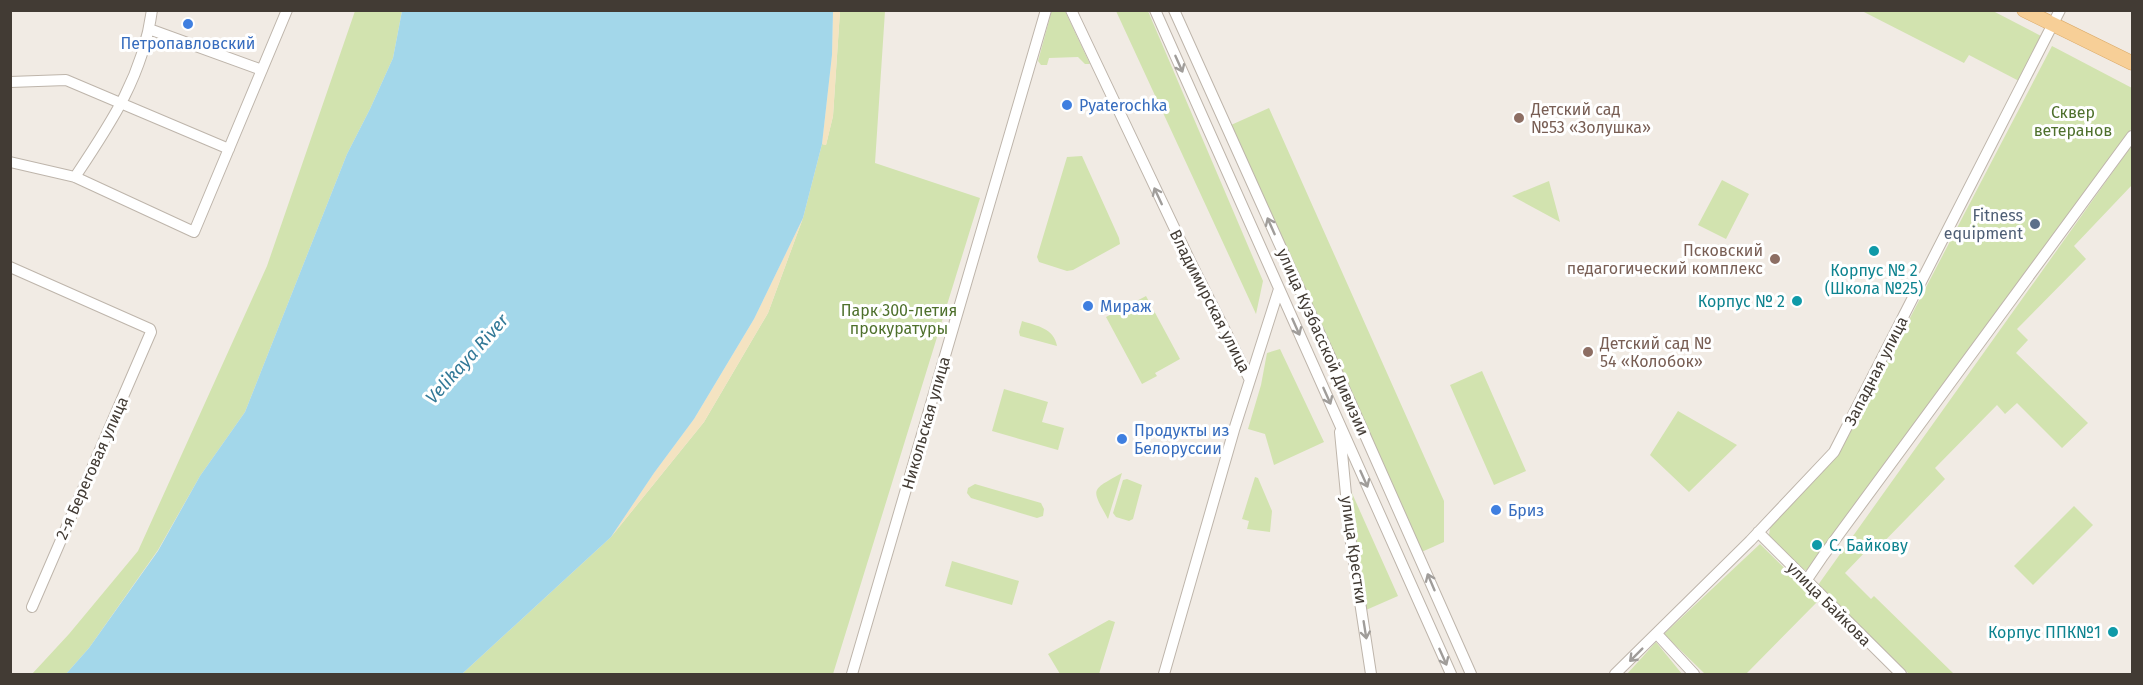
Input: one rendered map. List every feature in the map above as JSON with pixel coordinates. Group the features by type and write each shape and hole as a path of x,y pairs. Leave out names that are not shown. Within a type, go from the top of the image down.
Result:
{"main road":[{"path":"2024,10 2133,63"}],"street":[{"path":"75,177 123,104 145,48 152,10"},
{"path":"10,162 75,177 194,231 287,10"},
{"name":"Никольская улица","path":"852,675 1046,10"},
{"name":"Владимирская улица","path":"1071,10 1180,243 1250,380 1164,675"},
{"name":"улица Кузбасской Дивизии","path":"1155,10 1451,675"},
{"name":"улица Кузбасской Дивизии","path":"1174,10 1471,675"},
{"name":"Западная улица","path":"1615,675 1758,532 1834,452 2060,10"},
{"path":"149,29 262,70"},
{"path":"10,82 66,80 229,149"},
{"path":"1806,581 2133,136"},
{"name":"2-я Береговая улица","path":"10,267 150,329 150,336 32,607"},
{"path":"1250,380 1279,289"},
{"name":"улица Крестки","path":"1340,426 1350,536 1371,675"},
{"name":"улица Байкова","path":"1758,532 1901,675"},
{"path":"1657,634 1694,675"}],"green space":[{"path":"1052,10 1065,11 1090,64 1085,64 1078,57 1049,58 1047,65 1041,65 1038,61"},
{"path":"355,11 402,11 393,58 347,154 245,412 200,476 158,550 89,648 66,674 32,674 69,634 138,551 267,266"},
{"name":"Парк 300-летия прокуратуры","path":"840,11 885,11 875,163 980,198 833,674 462,674 611,537 704,422 768,313 803,218 822,144 826,145 833,116"},
{"path":"1116,11 1148,11 1263,281 1256,314"},
{"path":"1862,11 1993,11 2041,36 2019,81 1969,55 1964,63"},
{"name":"Сквер ветеранов","path":"2052,46 2132,88 2132,128 1809,571 1802,569 1769,535 1771,522 1841,450"},
{"path":"1269,108 1444,501 1444,542 1417,554 1231,125"},
{"path":"2132,145 2132,185 2074,246 2086,259 2017,329 2028,340 2016,353 2088,423 2062,448 2017,403 2005,414 1997,405 1935,468 1945,479 1872,554 1867,550 1845,573 1871,599 1874,596 1954,674 1909,674 1818,585"},
{"path":"1082,156 1120,244 1073,270 1067,271 1039,262 1037,257 1067,157"},
{"path":"1722,180 1749,194 1726,239 1698,225"},
{"path":"1549,181 1560,222 1512,196"},
{"path":"1146,296 1180,359 1155,373 1157,376 1142,384 1106,317"},
{"path":"1022,321 1049,331 1057,346 1020,336"},
{"path":"1280,349 1324,442 1274,465 1265,434 1248,429 1261,385 1267,353"},
{"path":"1482,371 1526,471 1494,485 1450,385"},
{"path":"1004,389 1048,402 1042,422 1064,428 1058,450 992,431"},
{"path":"1678,411 1737,445 1689,492 1650,455"},
{"path":"1122,473 1108,519 1097,496 1097,491 1104,483"},
{"path":"1255,477 1258,478 1272,511 1270,532 1247,529 1249,521 1242,519"},
{"path":"1127,479 1142,485 1133,519 1129,521 1116,517 1113,513 1123,480"},
{"path":"975,484 1041,503 1044,509 1043,516 1037,518 971,498 967,493 968,488"},
{"path":"1351,491 1398,596 1366,610 1350,496"},
{"path":"2074,506 2093,525 2033,585 2014,566"},
{"path":"1760,544 1818,601 1746,674 1705,674 1664,634"},
{"path":"952,561 1019,581 1012,605 945,586"},
{"path":"1109,620 1115,622 1099,674 1060,674 1048,654"},
{"path":"1656,642 1682,674 1627,674"}],"sand":[{"path":"833,11 840,11 833,116 826,145 822,144 832,55"},
{"path":"803,218 768,313 704,422 611,537 694,419 754,319"}],"water":[{"name":"Velikaya River","path":"402,11 833,11 832,55 822,144 803,218 754,319 694,419 611,537 462,674 66,674 89,648 158,551 200,476 245,412 347,154 393,58"}],"place":[{"name":"Петропавловский","path":"188,24"},
{"name":"Pyaterochka","path":"1067,105"},
{"name":"Детский сад №53 «Золушка»","path":"1519,118"},
{"name":"Fitness equipment","path":"2035,224"},
{"name":"Корпус № 2 (Школа №25)","path":"1874,251"},
{"name":"Псковский педагогический комплекс","path":"1775,259"},
{"name":"Корпус № 2","path":"1797,301"},
{"name":"Мираж","path":"1088,306"},
{"name":"Детский сад № 54 «Колобок»","path":"1588,352"},
{"name":"Продукты из Белоруссии","path":"1122,439"},
{"name":"Бриз","path":"1496,510"},
{"name":"С. Байкову","path":"1817,545"},
{"name":"Корпус ППК№1","path":"2113,632"}]}
